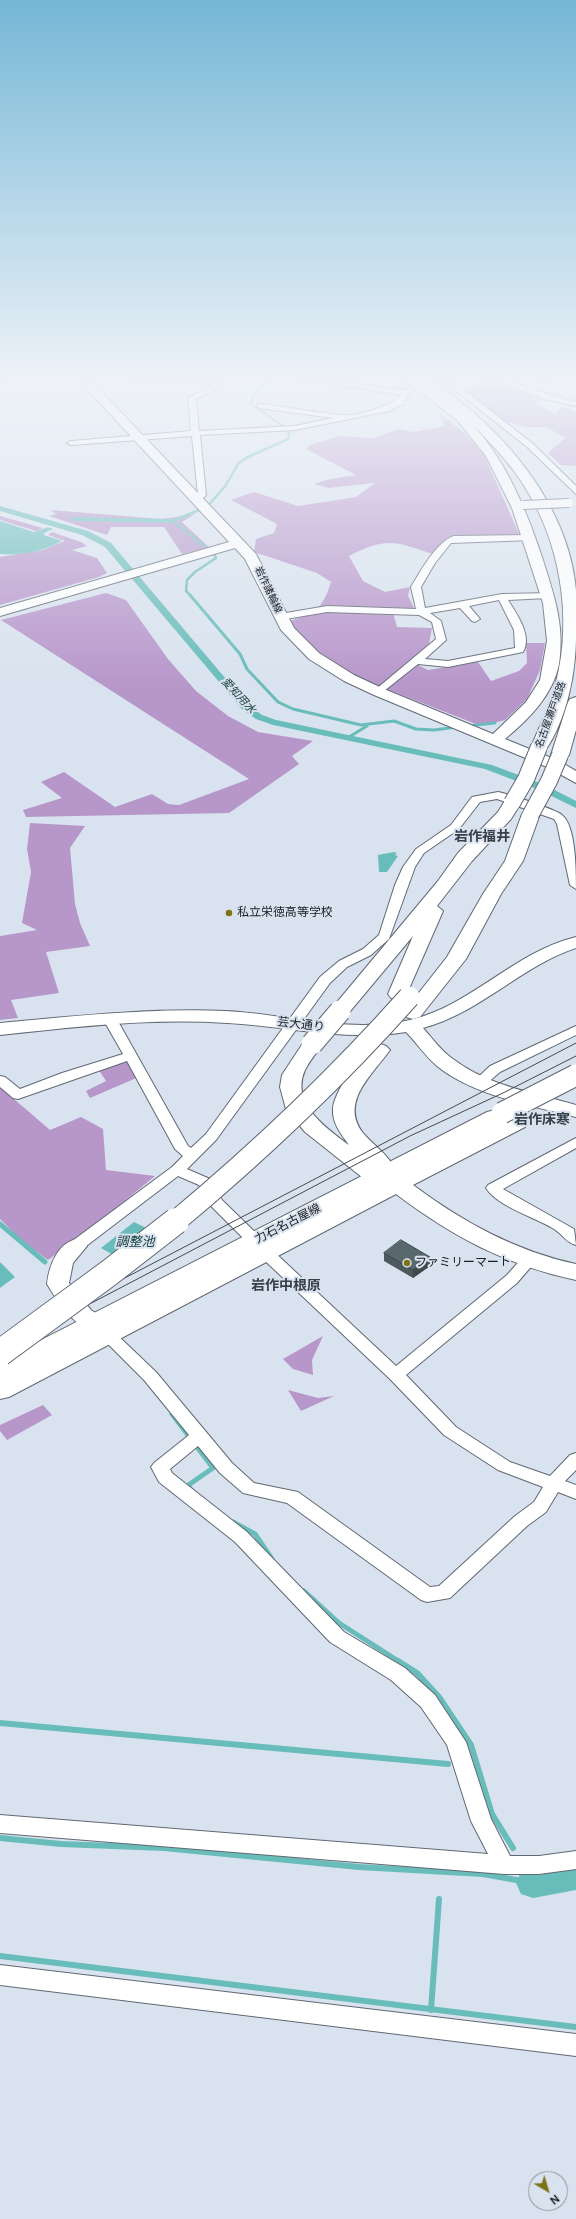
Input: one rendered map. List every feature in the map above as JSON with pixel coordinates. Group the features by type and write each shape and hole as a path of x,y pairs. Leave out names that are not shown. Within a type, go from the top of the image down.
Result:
{"main road":[{"name":"岩作諸輪線","path":"177,481 251,557 280,617 292,635 314,656 350,678 379,692 496,739 553,764 576,778"},
{"path":"496,739 534,704 547,679 554,647 553,618 548,595 520,505 506,481"},
{"name":"名古屋瀬戸道路","path":"445,884 475,845 508,809 526,779 563,690 568,658 570,588 564,558 545,508 527,481"},
{"path":"541,481 562,514"},
{"path":"0,612 238,543"},
{"name":"名古屋瀬戸道路","path":"407,1008 456,959 492,894 514,861 530,816 549,781 560,755 576,702"},
{"path":"388,1178 370,1154 352,1135 344,1114 345,1099 351,1084 379,1050 407,1008 445,884"},
{"path":"445,884 312,1044 296,1068 292,1077 292,1096 303,1116 324,1136 388,1178 462,1230 502,1251 528,1261 576,1272"},
{"name":"芸大通り","path":"0,1029 110,1019 229,1017 372,1032 407,1008 448,1012 543,954 576,942"},
{"path":"407,1008 433,1054 452,1068 480,1082 576,1111"},
{"path":"0,1342 90,1276 203,1186 269,1128 338,1061 381,1016 407,1008"},
{"path":"0,1353 100,1280 215,1188 279,1130 407,1008"},
{"name":"力石名古屋線","path":"510,1118 576,1075"},
{"name":"力石名古屋線","path":"0,1390 101,1330 388,1178 510,1118 576,1091"},
{"path":"76,1246 64,1257 59,1268 58,1284 83,1315 101,1330"},
{"name":"力石名古屋線","path":"0,1372 101,1330"}],"street":[{"path":"201,481 201,506"},
{"path":"567,481 576,491"},
{"path":"520,505 572,503"},
{"path":"379,692 441,640 436,621 421,612 416,588 431,561 438,555 448,541 454,539 530,538"},
{"path":"280,617 327,609 421,612 502,597 548,595"},
{"path":"417,661 448,664 520,650 519,631 513,615 502,597"},
{"path":"462,604 475,619"},
{"path":"76,1246 177,1170 211,1137 325,980 343,964 367,952 385,936 409,867 420,851 455,827 476,799 498,795 558,817 563,824 576,885"},
{"path":"110,1019 182,1149 193,1155"},
{"path":"480,1082 495,1069 576,1030"},
{"path":"0,1080 18,1095 67,1076 130,1056"},
{"path":"576,1142 493,1188 501,1195 553,1222 572,1235 576,1240"},
{"path":"177,1170 204,1182 216,1203 260,1247 396,1375 450,1431 504,1466 576,1492"},
{"path":"396,1375 512,1279 528,1261"},
{"path":"101,1330 150,1376 198,1437 226,1468 249,1488 292,1498 427,1595 444,1593 521,1521 540,1507 553,1483 576,1459"},
{"path":"198,1437 160,1467 165,1477 241,1537 337,1637 398,1674 428,1701 456,1742 481,1821 504,1865"},
{"path":"0,1824 504,1865 539,1864 576,1860"},
{"path":"0,1975 576,2045"}],"shaded area":[{"path":"325,481 495,481 520,536 449,537 433,554 410,546 383,543 349,556 363,581 385,592 410,587 408,596 414,608 392,609 397,627 432,628 428,649 412,662 428,670 478,662 491,681 519,671 527,663 526,643 545,643 540,670 527,699 505,720 481,726 353,676 313,650 288,622 311,613 321,605 328,592 331,582 317,573 254,552 256,539 274,533 277,524 231,500 254,492 298,506 356,497 375,483 329,488 314,484"},
{"path":"50,510 162,519 195,514 182,522 209,547 182,554 164,527 111,527 107,535 49,516 56,514"},
{"path":"0,516 43,528 36,531 0,520"},
{"path":"52,532 81,542 87,546 72,550 97,558 107,573 99,577 0,605 0,557 43,550 65,541 48,535"},
{"path":"106,593 126,600 168,659 196,691 228,716 258,732 313,741 292,756 299,764 229,813 26,817 23,810 62,798 41,782 64,772 115,807 152,794 168,804 179,805 249,779 1,620"},
{"path":"30,823 85,826 70,848 75,904 80,923 90,946 46,952 59,993 11,1000 18,1018 0,1020 0,936 37,930 22,923 31,872 27,849"},
{"path":"130,1056 141,1076 90,1098 86,1091 106,1081 97,1067"},
{"path":"0,1087 50,1130 81,1117 103,1129 106,1170 155,1176 103,1219 48,1260 20,1239 0,1219"},
{"path":"323,1336 312,1360 313,1375 293,1369 283,1359"},
{"path":"288,1390 318,1398 334,1396 301,1411"},
{"path":"43,1405 52,1415 7,1440 0,1431 0,1425"}],"water":[{"path":"0,521 34,532 48,527 53,529 44,533 44,535 62,541 48,548 32,552 0,554"},
{"path":"394,852 397,853 395,855 398,856 387,872 379,872 378,855"},
{"name":"調整池","path":"134,1222 169,1239 134,1267 101,1248"},
{"path":"0,1262 15,1277 0,1288"}],"building":[{"path":"401,1240 430,1257 413,1270 384,1253"}],"waterway":[{"path":"190,595 186,591 187,580 195,572 216,558 214,554 173,521 208,506 229,481"},
{"name":"愛知用水","path":"0,508 85,533 108,545 245,707 259,717 273,722 488,767 541,787 576,805"},
{"path":"74,519 173,521"},
{"path":"190,595 240,654 247,669 278,702 293,709 361,725 394,721 416,729 434,730 457,727"},
{"path":"467,726 495,723"},
{"path":"349,737 367,726"},
{"path":"0,1224 45,1262"},
{"path":"172,1414 213,1468 187,1486 190,1488"},
{"path":"233,1522 255,1534 272,1559"},
{"path":"304,1591 339,1623 400,1662"},
{"path":"398,1661 417,1673 439,1697 471,1745 492,1814 513,1848"},
{"path":"0,1723 448,1764"},
{"path":"0,1838 61,1844 164,1848 359,1867 483,1874 533,1883"},
{"path":"533,1883 576,1875"},
{"path":"431,2009 439,1899"},
{"path":"0,1956 431,2009"},
{"path":"431,2009 576,2027"}],"tram line":[{"path":"0,1343 576,1043"},
{"path":"0,1351 410,1136 503,1093 576,1056"}],"place":[{"name":"私立栄徳高等学校","path":"229,913"},
{"name":"ファミリーマート","path":"407,1263"}],"district":[{"name":"岩作福井","path":"482,837"},
{"name":"岩作床寒","path":"542,1120"},
{"name":"岩作中根原","path":"286,1286"}]}
